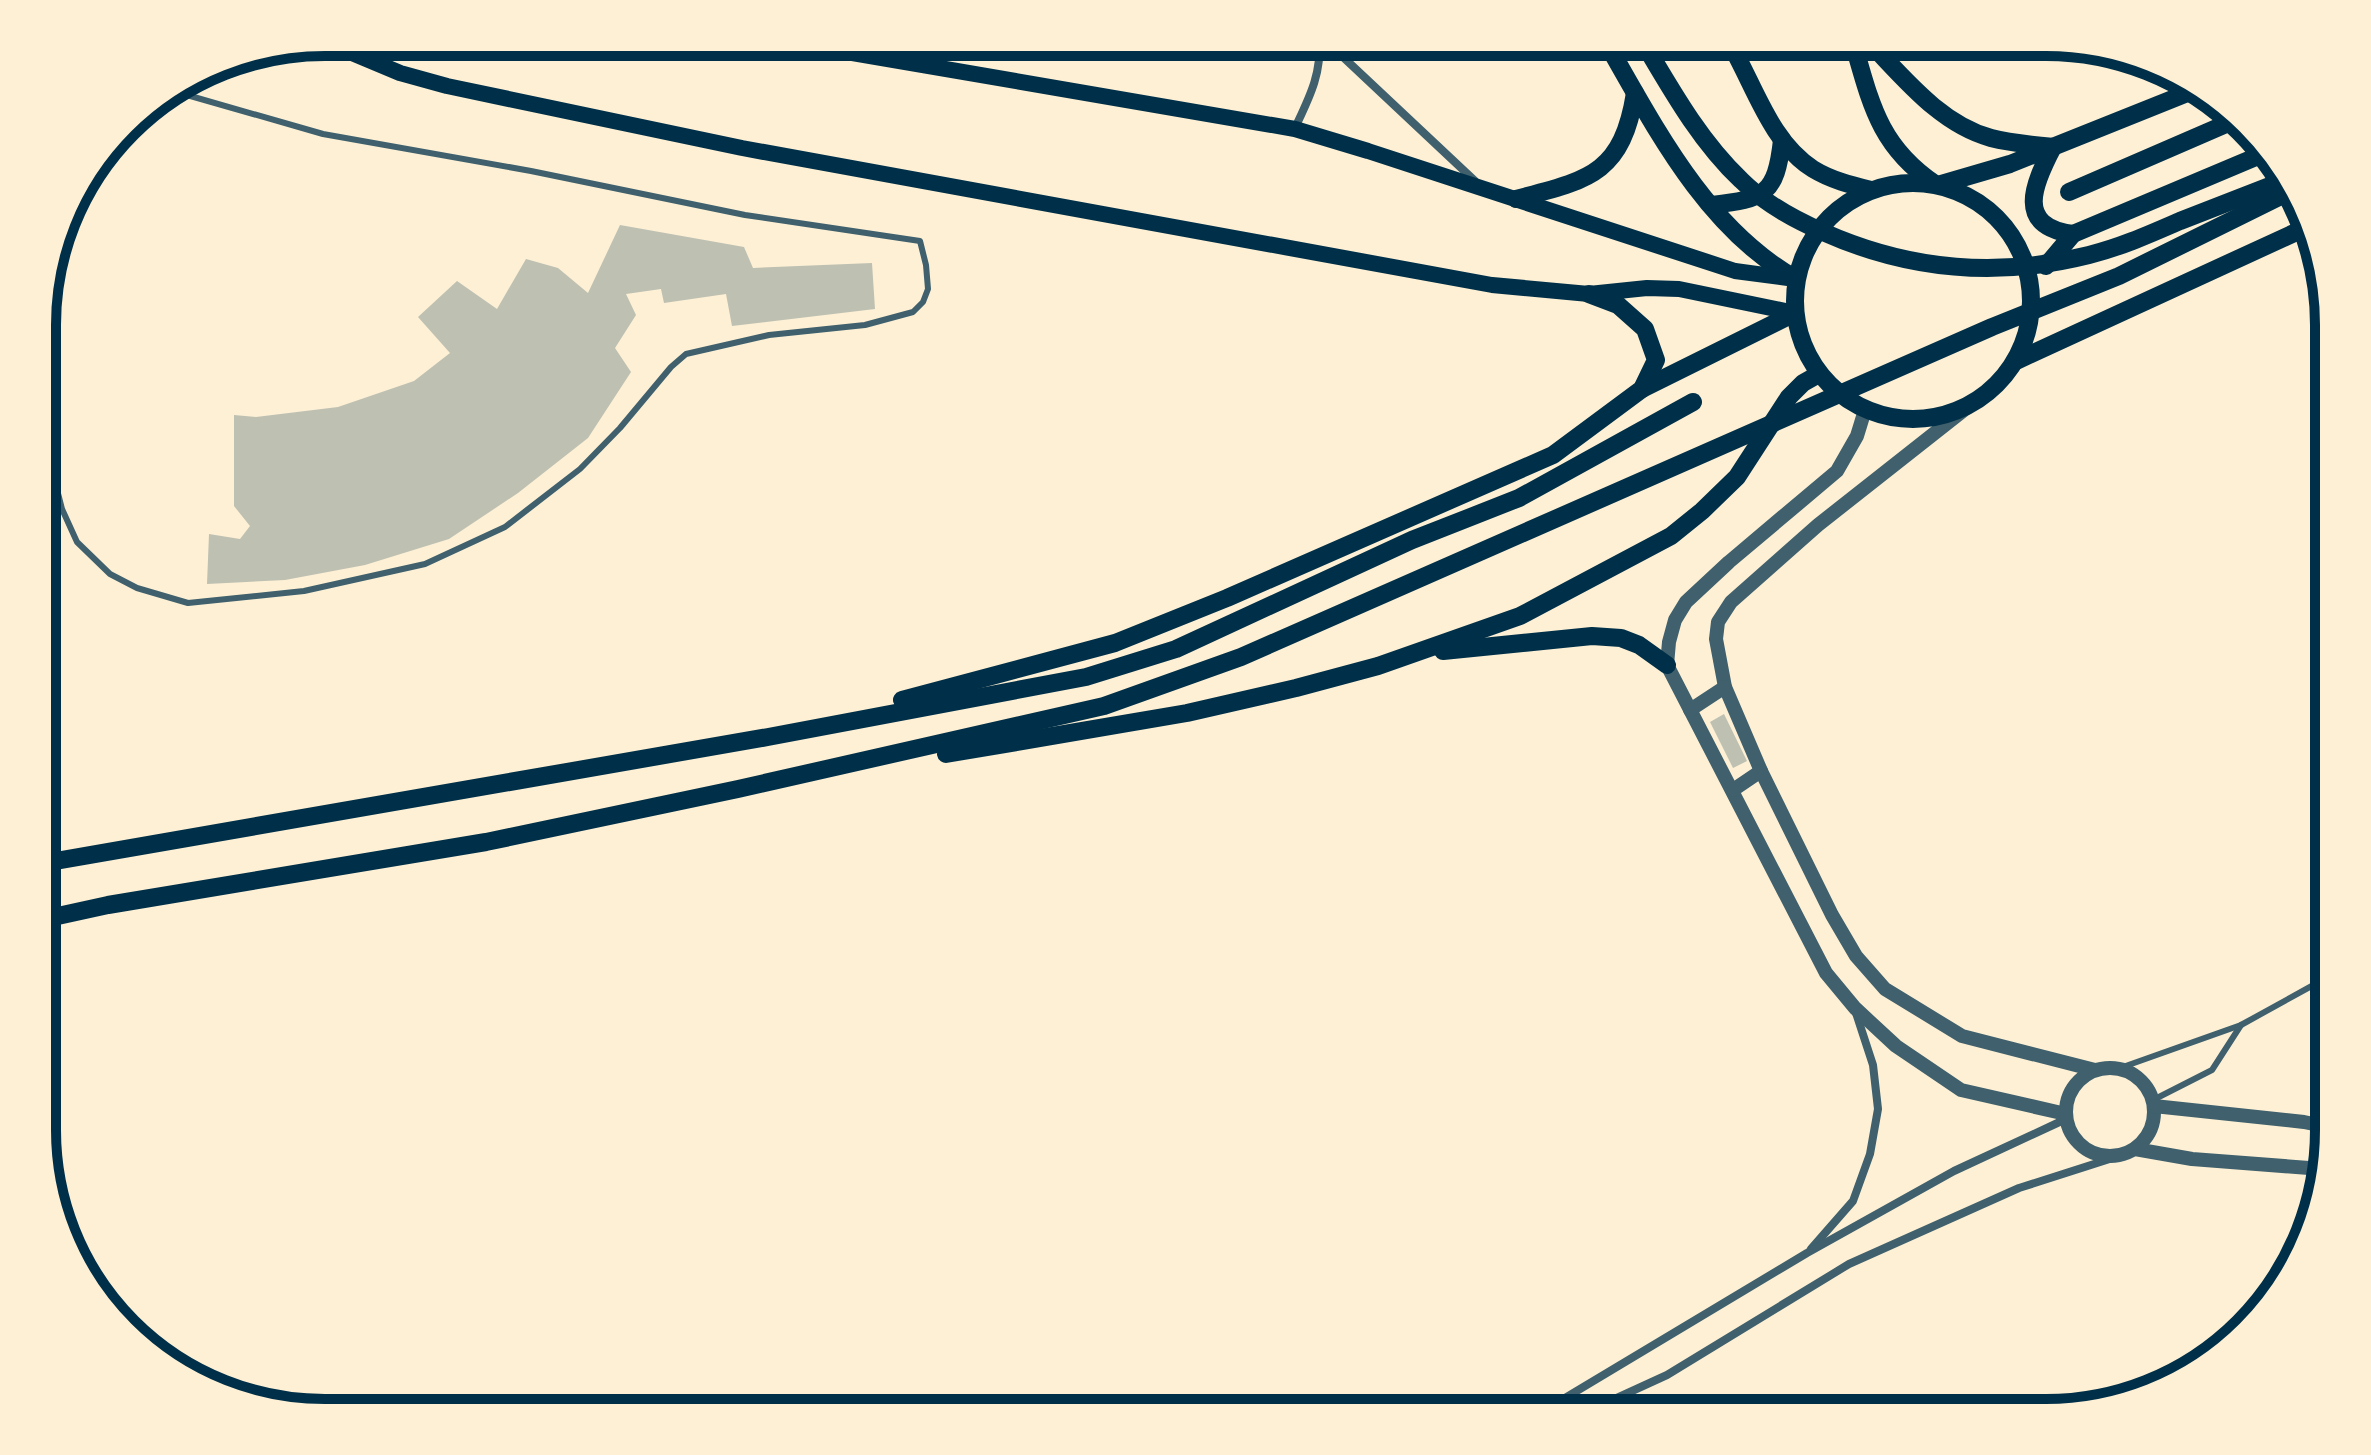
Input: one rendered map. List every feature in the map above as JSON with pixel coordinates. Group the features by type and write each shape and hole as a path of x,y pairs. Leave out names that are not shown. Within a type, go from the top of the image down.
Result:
{"main road":[{"path":"359,56 400,73 447,86 742,148 1492,285 1589,294 1647,288 1679,289 1795,313"},
{"path":"870,56 1295,129 1735,271 1796,279"},
{"path":"1614,56 1667,147 1712,205 1751,249 1796,279"},
{"path":"1652,56 1704,138 1743,183 1804,224 1857,247 1906,261 1995,269 2036,267 2067,261 2131,242 2275,184"},
{"path":"1737,56 1782,140 1797,157 1814,170 1843,183 1871,190"},
{"path":"1858,56 1878,118 1896,151 1913,169 1938,185 1959,192 1996,217 2010,234 2028,275 2031,297 2028,330 2016,361 1996,387 1969,406 1944,416 1917,420 1891,418 1865,410 1848,400 1819,374 1807,355 1795,313 1796,279 1808,246 1826,221 1848,202 1871,190 1904,183 1938,185 1986,172 2184,94"},
{"path":"1883,56 1930,104 1949,118 1990,138 2053,147"},
{"path":"1516,199 1575,182 1610,161 1628,131 1635,93"},
{"path":"2069,192 2225,124"},
{"path":"1712,205 1751,199 1764,192 1772,184 1776,173 1782,140"},
{"path":"2053,147 2034,188 2032,202 2043,224 2054,231 2073,234"},
{"path":"2031,297 2043,269 2073,234 2256,157"},
{"path":"56,916 486,842 1104,706 1184,680 1241,657 1992,327 2119,276 2282,196"},
{"path":"2016,361 2298,231"},
{"path":"1589,294 1618,305 1645,329 1656,360 1642,389"},
{"path":"768,737 1115,643 1227,598 1553,455 1642,389 1795,313"},
{"path":"738,789 1187,713 1296,688 1417,654 1520,616 1671,536 1702,511 1737,477 1789,397 1803,383 1819,374"},
{"path":"56,861 768,737 1086,677 1176,649 1412,540 1519,498 1693,402"},
{"path":"1417,654 1592,636 1621,638 1639,645 1667,665"}],"street":[{"path":"1295,129 1315,85 1321,56"},
{"path":"1342,56 1482,187"},
{"path":"1616,1398 1667,1375 1849,1264 2019,1188 2135,1149 2151,1131 2154,1103 2141,1080 2120,1068 2095,1070 1962,1036 1885,989 1856,956 1832,915 1761,771 1725,687 1716,639 1718,622 1731,602 1818,525 1969,406"},
{"path":"1865,410 1857,436 1837,471 1686,602 1672,631 1667,665 1826,973 1855,1008 1896,1046 1961,1090 2066,1116"},
{"path":"1690,710 1725,687"},
{"path":"1733,790 1761,771"},
{"path":"1807,1253 1853,1201 1870,1154 1878,1109 1873,1065 1855,1008"},
{"path":"2095,1070 2073,1087 2067,1100 2066,1116 2071,1133 2079,1144 2091,1152 2119,1156"},
{"path":"2154,1103 2314,1124"},
{"path":"1565,1398 1807,1253 1954,1171 2066,1116"},
{"path":"2135,1149 2192,1159 2312,1168"}],"lane":[{"path":"56,486 62,509 77,542 110,574 137,588 188,603 304,591 425,564 505,527 580,469 686,354 769,335 865,325 913,312 923,302 928,289 925,252 920,241 745,215 531,171 323,134 186,95"},
{"path":"2120,1068 2241,1025 2314,985"},
{"path":"2154,1103 2212,1070 2241,1025"}],"building":[{"path":"620,225 744,247 753,268 872,263 875,309 732,326 726,294 664,303 661,289 626,294 636,315 615,348 631,372 588,438 518,493 449,539 365,565 285,580 207,584 209,534 240,539 250,526 234,506 234,415 256,417 338,407 414,381 450,353 418,317 457,281 497,309 526,259 558,268 588,293"},
{"path":"1724,714 1747,761 1733,768 1710,722"}]}
